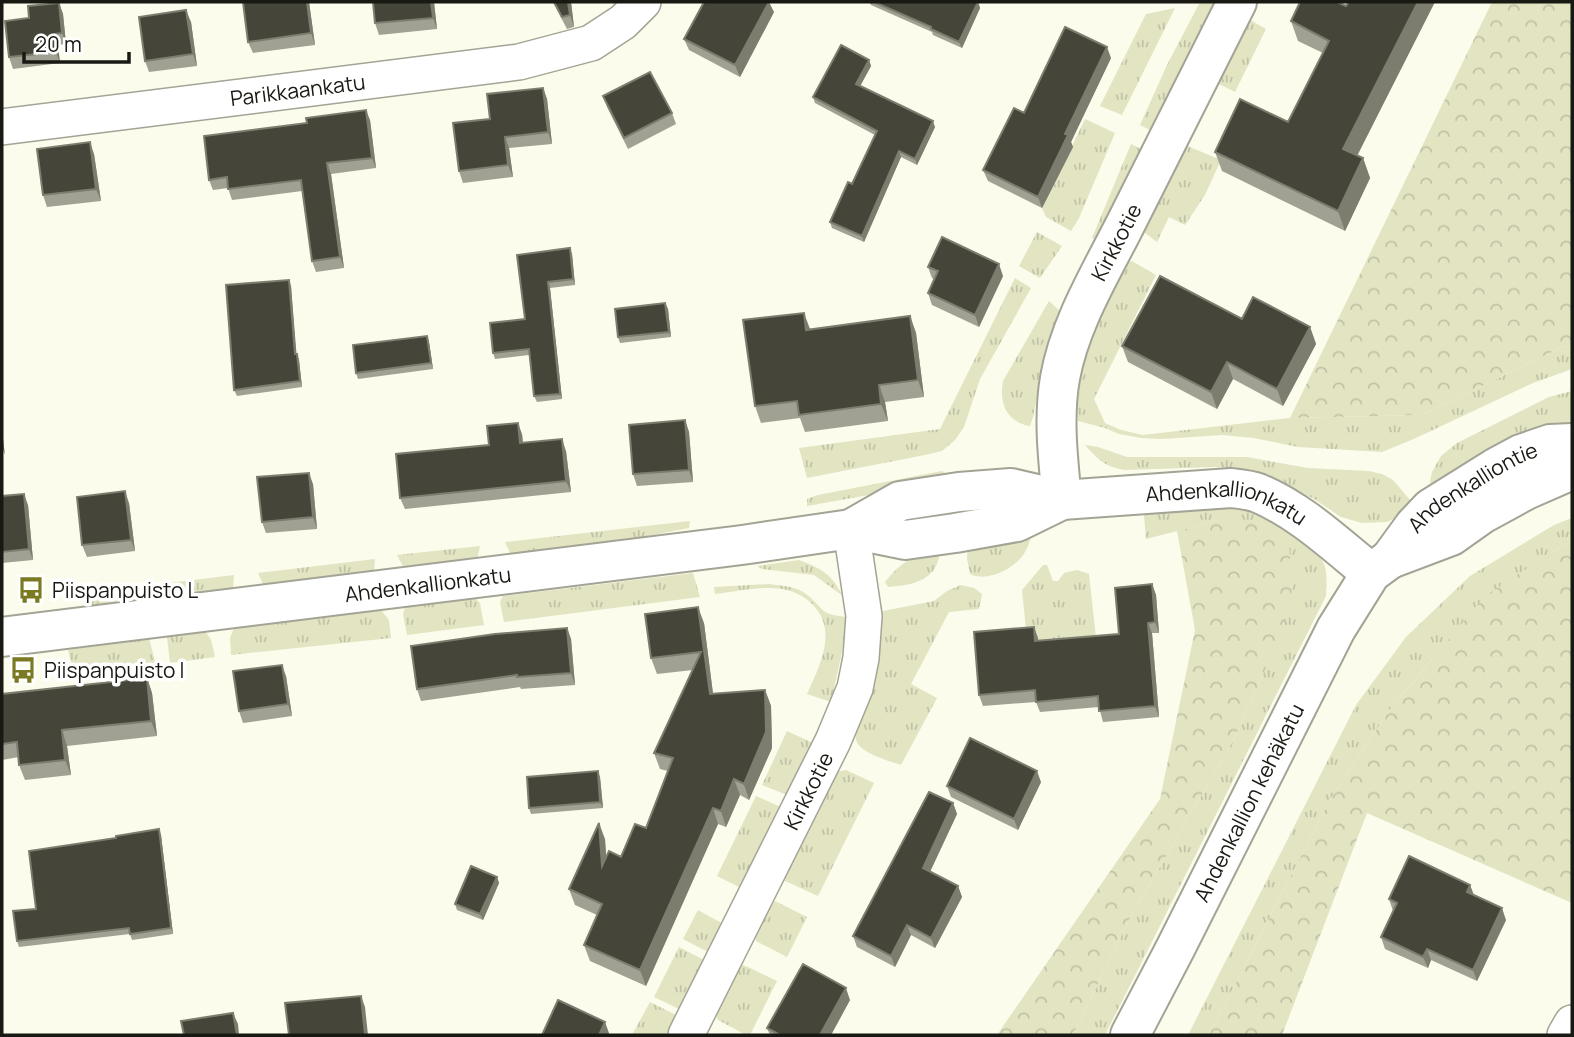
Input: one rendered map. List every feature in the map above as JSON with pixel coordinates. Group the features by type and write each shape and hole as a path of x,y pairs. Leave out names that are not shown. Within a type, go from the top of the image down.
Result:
{"street":[{"name":"Parikkaankatu","path":"2,127 519,62 591,43 623,22 643,2"},
{"name":"Kirkkotie","path":"1062,500 1056,408 1060,376 1069,344 1079,316 1237,2"},
{"name":"Ahdenkalliontie","path":"1380,566 1431,508 1521,454 1550,444 1572,443"},
{"name":"Ahdenkalliontie","path":"1380,566 1451,536 1493,508 1572,470"},
{"name":"Ahdenkallionkatu","path":"2,637 715,549 851,529 905,540 1017,522 1062,500 1206,488 1255,492 1282,505 1380,566"},
{"name":"Kirkkotie","path":"686,1035 833,741 855,688 861,658 864,616 851,529"},
{"name":"Ahdenkallion kehäkatu","path":"1130,1035 1336,629 1380,566"},
{"path":"1565,1035 1572,1023"}],"green space":[{"path":"1200,2 1216,2 1152,131 1140,125"},
{"path":"1492,2 1572,2 1572,346 1562,347 1422,415 1290,418"},
{"path":"1175,8 1122,115 1100,106 1146,14"},
{"path":"1247,18 1266,29 1235,92 1215,82"},
{"path":"1085,119 1115,133 1071,231 1046,217 1042,208"},
{"path":"1131,144 1143,150 1097,240 1092,238"},
{"path":"1185,145 1221,160 1205,195 1185,225 1169,217 1157,242 1141,230"},
{"path":"1037,232 1062,246 1040,278 1019,266"},
{"path":"1132,261 1156,275 1094,399 1105,423 1121,430 1143,435 1289,418 1422,415 1562,347 1572,346 1572,369 1533,383 1382,452 1298,447 1222,435 1162,439 1119,434 1078,421 1077,400 1084,360 1097,321 1123,265"},
{"path":"1015,278 1031,288 980,379 964,427 955,440 942,451 807,478 799,448 940,429"},
{"path":"1049,301 1061,312 1042,372 1030,426 1015,420 1006,410 1002,397 1003,381"},
{"path":"1572,391 1572,428 1435,492 1430,482 1432,472 1441,456 1457,443 1549,397"},
{"path":"1085,445 1127,457 1247,457 1308,468 1369,471 1393,480 1411,501 1406,513 1387,522 1362,523 1341,517 1275,478 1244,469 1215,467 1125,470 1103,462"},
{"path":"942,471 948,481 807,506 807,499 818,495"},
{"path":"1202,506 1247,511 1286,527 1323,562 1326,596 1105,1035 1073,1035 1129,920 1233,741 1268,663 1220,520 1146,539 1144,515"},
{"path":"1572,518 1572,541 1552,552 1433,658 1388,712 1330,800 1209,1035 1188,1035 1356,705 1406,637 1470,576 1554,525"},
{"path":"1220,520 1259,523 1289,539 1292,599 1268,663 1233,741 1129,920 1073,1035 997,1035 1160,799 1195,630 1177,531"},
{"path":"690,521 689,528 617,542 511,555 505,542"},
{"path":"1032,535 1021,558 1008,568 985,577 970,574 968,543"},
{"path":"1572,541 1572,903 1367,813 1282,1035 1209,1035 1330,800 1388,712 1485,596"},
{"path":"480,546 477,560 404,568 397,555"},
{"path":"940,549 939,559 930,574 907,585 888,587 885,582 904,563"},
{"path":"375,559 374,573 264,586 258,573"},
{"path":"799,560 826,573 843,596 814,575 762,569 757,566"},
{"path":"1043,565 1047,565 1053,581 1058,581 1064,573 1077,570 1089,574 1097,647 1039,652 1038,638 1027,639 1022,590"},
{"path":"693,573 700,597 504,622 500,602 503,596"},
{"path":"234,575 233,590 91,607 89,593"},
{"path":"770,584 799,590 829,614 846,617 844,643 831,702 807,694 821,661 825,637 820,614 812,604 798,594 781,589 715,594 714,587"},
{"path":"961,585 974,588 982,594 979,609 949,612 911,684 937,698 901,765 866,751 856,740 856,731 868,695 883,611 934,601"},
{"path":"475,598 480,603 484,625 407,635 403,614 405,607"},
{"path":"381,610 389,620 391,638 231,655 230,638 234,628"},
{"path":"206,632 215,657 170,663 167,637"},
{"path":"149,638 156,665 74,675 68,650"},
{"path":"787,731 813,743 787,795 762,785"},
{"path":"846,770 874,783 818,896 783,880 835,772"},
{"path":"756,796 781,807 741,888 717,876"},
{"path":"775,901 807,917 787,957 756,941 755,933"},
{"path":"698,910 723,924 708,952 683,939"},
{"path":"679,947 704,960 679,1009 654,997"},
{"path":"739,964 777,981 750,1035 718,1020 714,1012"},
{"path":"650,1002 676,1015 666,1035 632,1035"}],"building":[{"path":"243,2 307,2 311,33 248,42"},
{"path":"373,2 431,2 433,18 375,23"},
{"path":"554,2 568,2 570,15 562,17"},
{"path":"704,2 769,2 735,65 684,39"},
{"path":"874,2 978,2 959,42"},
{"path":"1300,2 1337,2 1346,6 1349,2 1418,2 1343,149 1363,158 1338,211 1215,152 1240,99 1288,122 1329,41 1291,21"},
{"path":"59,3 62,33 54,34 56,52 9,57 5,21 29,18 28,6"},
{"path":"186,10 193,54 145,61 139,17"},
{"path":"1065,27 1107,47 1038,197 983,170 1014,108 1024,113"},
{"path":"841,45 869,60 856,84 933,121 915,159 899,151 862,236 830,222 848,182 852,184 877,131 813,97"},
{"path":"650,72 672,113 624,138 603,96"},
{"path":"543,88 548,132 505,137 508,165 459,171 453,123 490,119 487,94"},
{"path":"366,110 372,158 327,163 340,257 312,261 301,180 228,189 227,177 209,180 204,136 307,123 306,118"},
{"path":"90,142 96,189 43,195 37,149"},
{"path":"942,237 999,264 975,315 928,293 938,271 928,267"},
{"path":"570,248 573,279 548,282 560,394 534,396 529,349 493,353 490,323 525,319 517,255"},
{"path":"1160,276 1242,319 1253,297 1310,327 1277,389 1227,362 1211,392 1122,346"},
{"path":"289,280 300,381 234,390 226,285"},
{"path":"665,303 669,332 618,337 615,309"},
{"path":"804,313 806,330 910,316 918,380 879,385 881,404 799,415 797,401 755,406 743,320"},
{"path":"427,336 431,363 356,373 353,345"},
{"path":"685,420 689,470 633,474 629,425"},
{"path":"518,423 520,443 562,439 566,481 400,498 396,454 489,445 487,426"},
{"path":"309,473 313,517 262,522 257,477"},
{"path":"125,491 131,540 82,545 77,497"},
{"path":"24,494 29,549 2,552 2,496"},
{"path":"1152,584 1155,622 1148,623 1155,706 1099,711 1098,696 1036,702 1035,690 979,695 974,632 1034,627 1035,641 1119,634 1115,588"},
{"path":"698,607 710,694 765,690 766,732 744,784 734,779 721,811 713,808 640,970 584,945 602,904 569,889 599,823 602,866 609,851 621,857 635,824 646,828 673,758 654,753 701,652 651,658 645,614"},
{"path":"567,628 571,673 517,675 417,689 411,646 495,634"},
{"path":"282,665 288,704 239,711 233,671"},
{"path":"147,678 151,721 62,730 65,760 19,765 17,742 2,744 2,694"},
{"path":"970,738 1037,771 1014,819 947,786"},
{"path":"598,771 600,802 529,808 527,777"},
{"path":"929,792 953,803 923,868 958,886 931,938 907,925 891,956 853,936"},
{"path":"159,829 171,928 130,934 129,928 17,941 13,911 36,909 29,851"},
{"path":"1409,856 1470,885 1467,892 1502,908 1473,970 1427,949 1423,957 1381,937 1397,903 1389,899"},
{"path":"471,866 497,877 480,914 455,904"},
{"path":"803,964 846,988 820,1035 780,1035 767,1028"},
{"path":"361,996 365,1035 289,1035 285,1003"},
{"path":"558,1000 605,1022 599,1035 542,1035"},
{"path":"233,1013 237,1035 184,1035 181,1021"}],"place":[{"name":"Piispanpuisto L","path":"31,590"},
{"name":"Piispanpuisto I","path":"23,670"}]}
